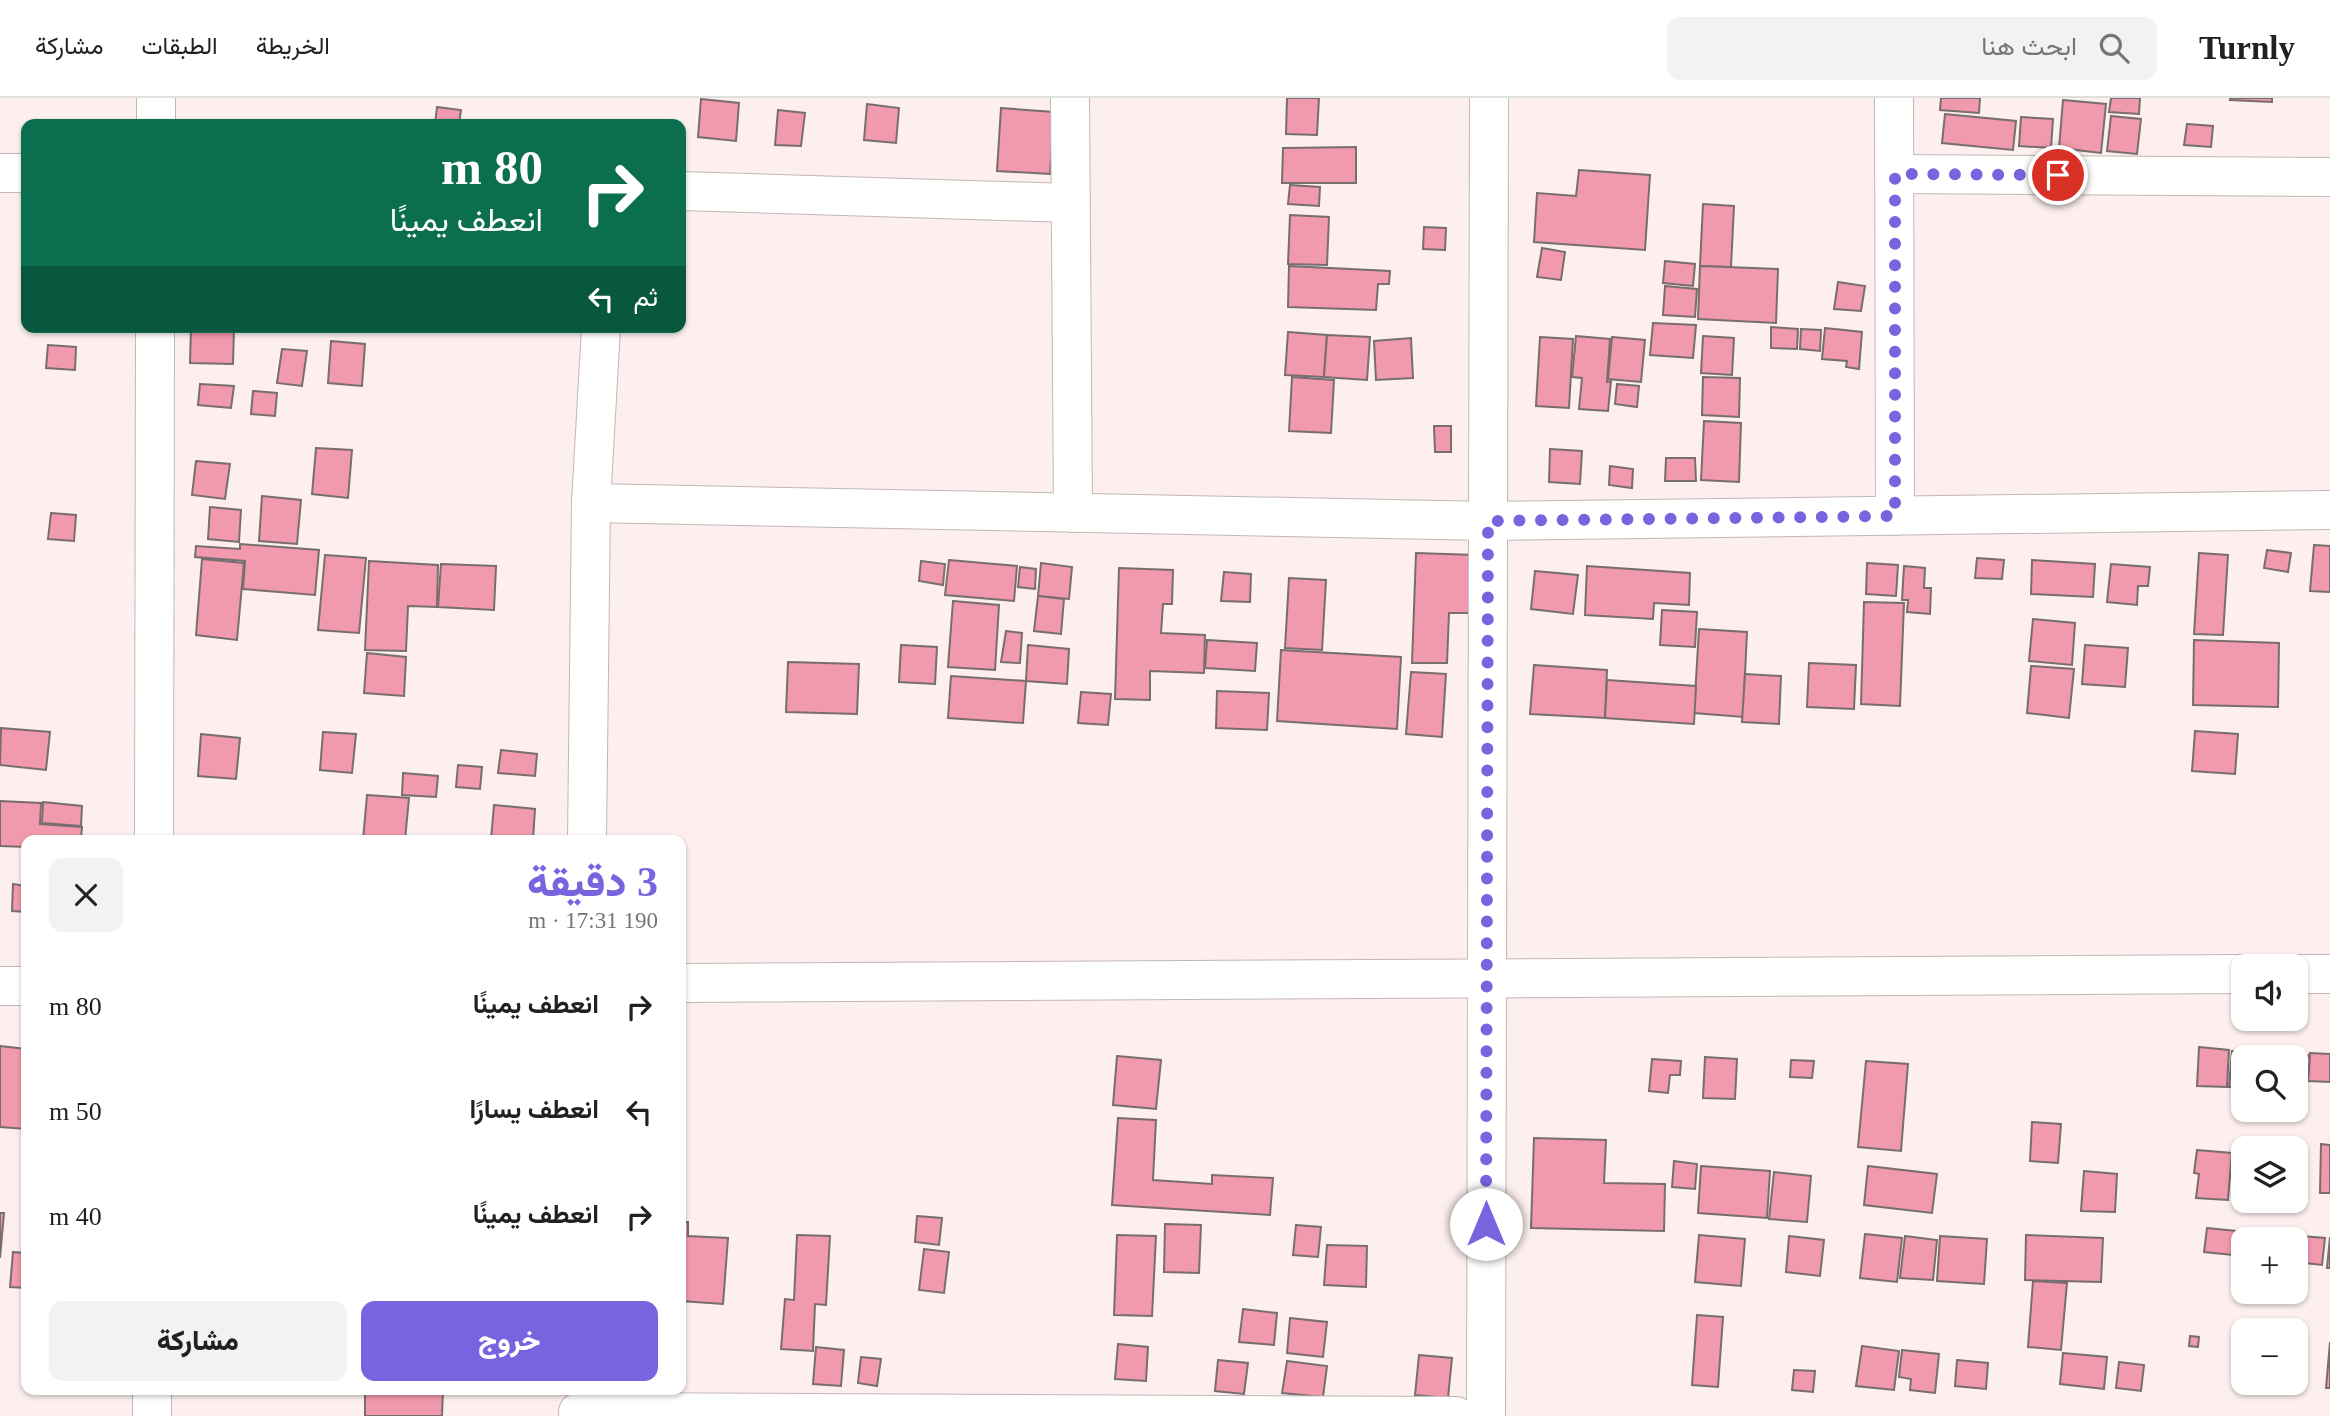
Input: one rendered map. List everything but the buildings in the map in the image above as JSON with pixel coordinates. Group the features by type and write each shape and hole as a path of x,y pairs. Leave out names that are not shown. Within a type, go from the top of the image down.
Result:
{"street":[{"path":"156,98 156,119"},
{"path":"1070,98 1073,513"},
{"path":"1486,1416 1489,98"},
{"path":"1894,98 1895,516"},
{"path":"0,173 21,173"},
{"path":"1895,174 2330,177"},
{"path":"686,191 1070,203"},
{"path":"154,835 155,333"},
{"path":"587,835 591,503 601,333"},
{"path":"591,503 1488,521 2330,510"},
{"path":"686,983 2231,974"},
{"path":"2308,974 2330,974"},
{"path":"0,986 21,986"},
{"path":"152,1395 152,1416"},
{"path":"578,1406 1094,1415 1456,1416"}],"route":[{"path":"1486,1224 1488,521 1895,516 1895,174 2058,175"}]}
